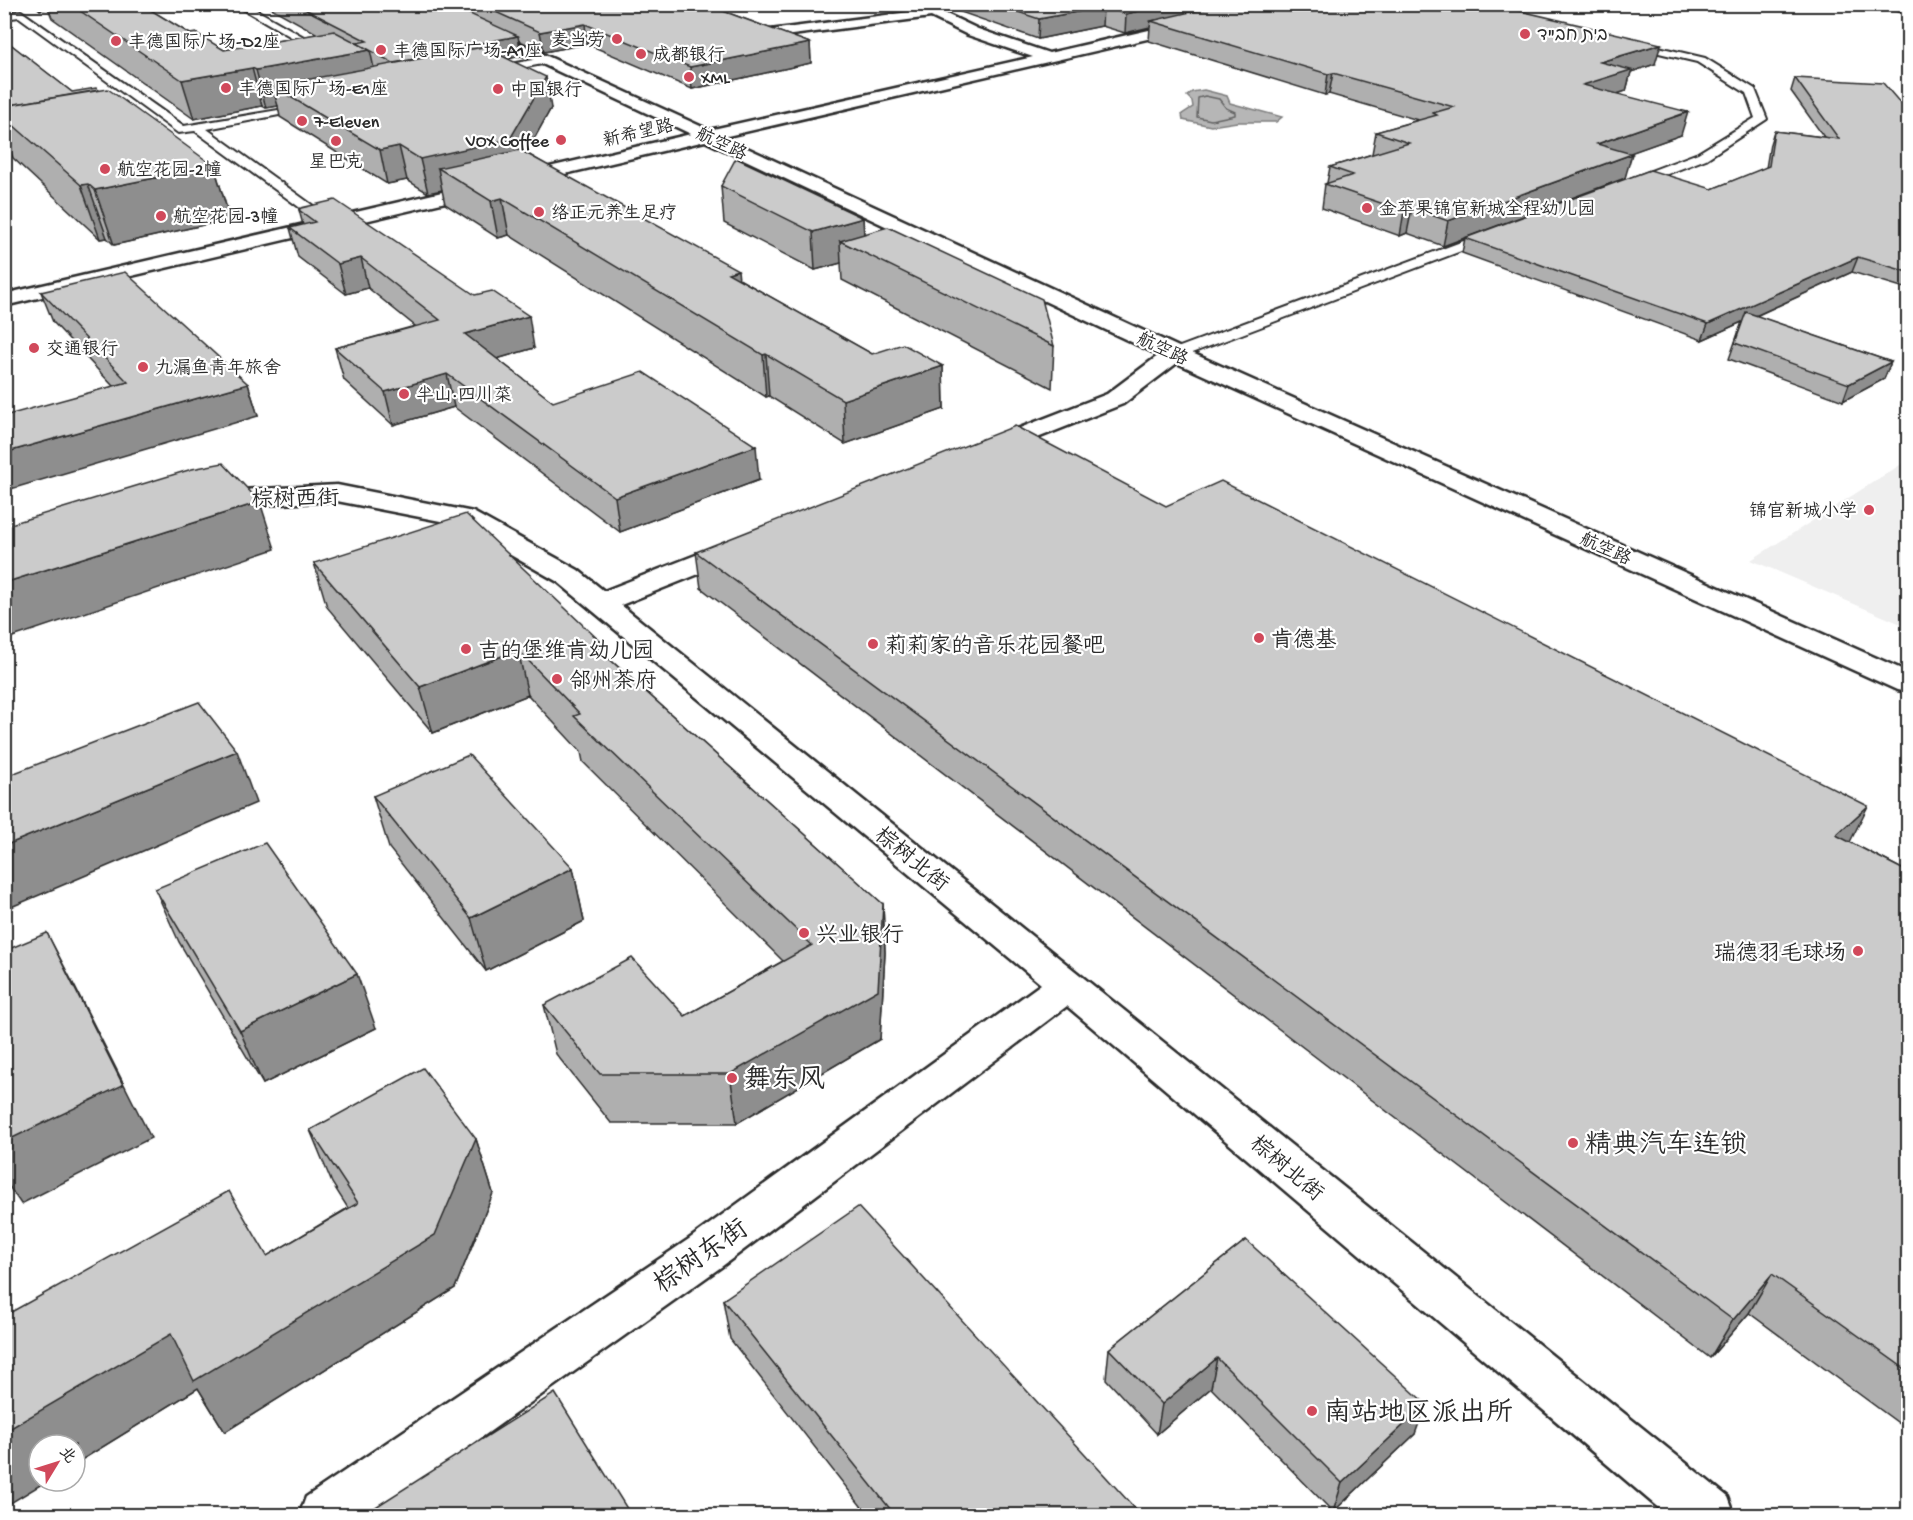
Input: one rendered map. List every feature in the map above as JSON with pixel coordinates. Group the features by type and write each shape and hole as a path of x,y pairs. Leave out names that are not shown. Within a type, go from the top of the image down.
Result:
{"main road":[{"path":"679,4 761,35 931,9 973,32 1052,58"},
{"name":"新希望路","path":"4,300 1281,4"},
{"path":"1888,4 1908,8"},
{"name":"航空路","path":"438,8 544,61 1175,354 1908,683"},
{"path":"962,459 1115,399 1175,354"},
{"name":"棕树西街","path":"184,510 240,498 337,493 464,518 568,576 600,603"},
{"path":"600,603 765,538"},
{"name":"棕树北街","path":"600,603 1068,985 1709,1515"},
{"name":"棕树东街","path":"325,1515 705,1253 1068,985"}],"lane":[{"path":"238,4 332,55"},
{"path":"4,16 21,14 31,16 182,130 318,104"},
{"path":"1614,189 1702,156 1761,119 1751,91 1701,60 1621,41"},
{"path":"472,75 544,61"},
{"path":"148,126 170,122"},
{"path":"197,127 330,223"},
{"path":"4,153 49,145"},
{"path":"1175,354 1503,231"}],"shaded area":[{"name":"锦官新城小学","path":"1908,460 1908,627 1751,560"}],"water":[{"path":"1204,90 1227,96 1230,103 1282,117 1276,122 1237,122 1211,126 1183,120 1182,114 1193,107 1192,101 1187,96 1192,92"}],"building":[{"path":"70,4 141,4 190,34 196,33 224,50 334,31 370,50 182,80"},
{"path":"295,4 448,4 518,36 463,46 469,49 393,63 357,43 367,41"},
{"path":"478,4 704,4 810,43 690,67 585,24 540,32"},
{"path":"994,4 1167,4 1126,14 1103,7 1039,19"},
{"path":"1225,4 1491,4 1661,44 1600,62 1631,70 1583,85 1688,112 1597,144 1632,154 1448,221 1412,208 1404,211 1325,184 1353,175 1330,167 1409,143 1376,132 1437,115 1433,113 1454,107 1333,73 1328,74 1151,21"},
{"path":"4,39 72,92 96,88 99,90 4,106"},
{"path":"483,47 546,77 510,139 420,159 399,146 380,150 272,86"},
{"path":"1795,78 1883,83 1908,112 1908,272 1858,257 1708,324 1465,238 1650,170 1712,189 1769,166 1774,131 1839,139"},
{"path":"108,89 214,166 95,190 88,184 81,185 4,117 4,106"},
{"path":"520,150 738,270 728,273 872,354 903,344 943,366 843,400 766,354 763,355 502,198 491,201 438,168"},
{"path":"736,158 863,218 813,232 721,186"},
{"path":"335,200 475,295 492,291 529,316 465,334 553,402 643,372 756,446 615,497 447,374 385,392 335,348 440,320 361,258 338,264 290,228 315,222 299,210 301,208"},
{"path":"888,227 1042,299 1054,346 840,241"},
{"path":"125,272 248,384 4,453 4,416 128,382 41,292"},
{"path":"1746,312 1891,362 1849,384 1735,343"},
{"path":"1015,426 1166,506 1221,481 1868,806 1836,835 1908,872 1908,1371 1772,1274 1733,1320 696,552"},
{"path":"223,463 260,502 4,583 4,526 192,469"},
{"path":"466,514 604,645 597,648 883,904 878,990 730,1074 600,1074 544,1005 632,958 685,1016 812,945 574,716 580,714 518,650 420,687 314,563"},
{"path":"199,702 237,751 4,846 4,777"},
{"path":"469,755 573,868 471,918 373,796"},
{"path":"265,843 357,974 240,1031 155,889"},
{"path":"47,933 123,1085 4,1142 4,951"},
{"path":"423,1068 476,1139 435,1235 194,1381 171,1334 4,1432 4,1316 229,1191 267,1256 358,1203 310,1130"},
{"path":"858,1207 1141,1515 895,1515 723,1300"},
{"name":"南站地区派出所","path":"1246,1240 1426,1404 1342,1483 1217,1358 1162,1404 1109,1349"},
{"path":"555,1393 631,1515 363,1515"}],"place":[{"name":"בית חב\"ד","path":"1525,34"},
{"name":"麦当劳","path":"617,39"},
{"name":"丰德国际广场-D2座","path":"116,41"},
{"name":"丰德国际广场-A1座","path":"381,50"},
{"name":"成都银行","path":"641,54"},
{"name":"XML","path":"689,77"},
{"name":"丰德国际广场-E1座","path":"226,88"},
{"name":"中国银行","path":"498,89"},
{"name":"7-Eleven","path":"302,121"},
{"name":"VOX Coffee","path":"561,140"},
{"name":"星巴克","path":"336,141"},
{"name":"航空花园-2幢","path":"105,169"},
{"name":"金苹果锦官新城全程幼儿园","path":"1367,208"},
{"name":"络正元养生足疗","path":"539,212"},
{"name":"航空花园-3幢","path":"161,216"},
{"name":"交通银行","path":"34,348"},
{"name":"九漏鱼青年旅舍","path":"143,367"},
{"name":"半山·四川菜","path":"404,394"},
{"name":"锦官新城小学","path":"1869,510"},
{"name":"肯德基","path":"1259,638"},
{"name":"莉莉家的音乐花园餐吧","path":"873,644"},
{"name":"吉的堡维肯幼儿园","path":"466,649"},
{"name":"邻州茶府","path":"557,679"},
{"name":"兴业银行","path":"804,933"},
{"name":"瑞德羽毛球场","path":"1858,951"},
{"name":"舞东风","path":"732,1078"},
{"name":"精典汽车连锁","path":"1573,1143"},
{"name":"南站地区派出所","path":"1312,1411"}]}
